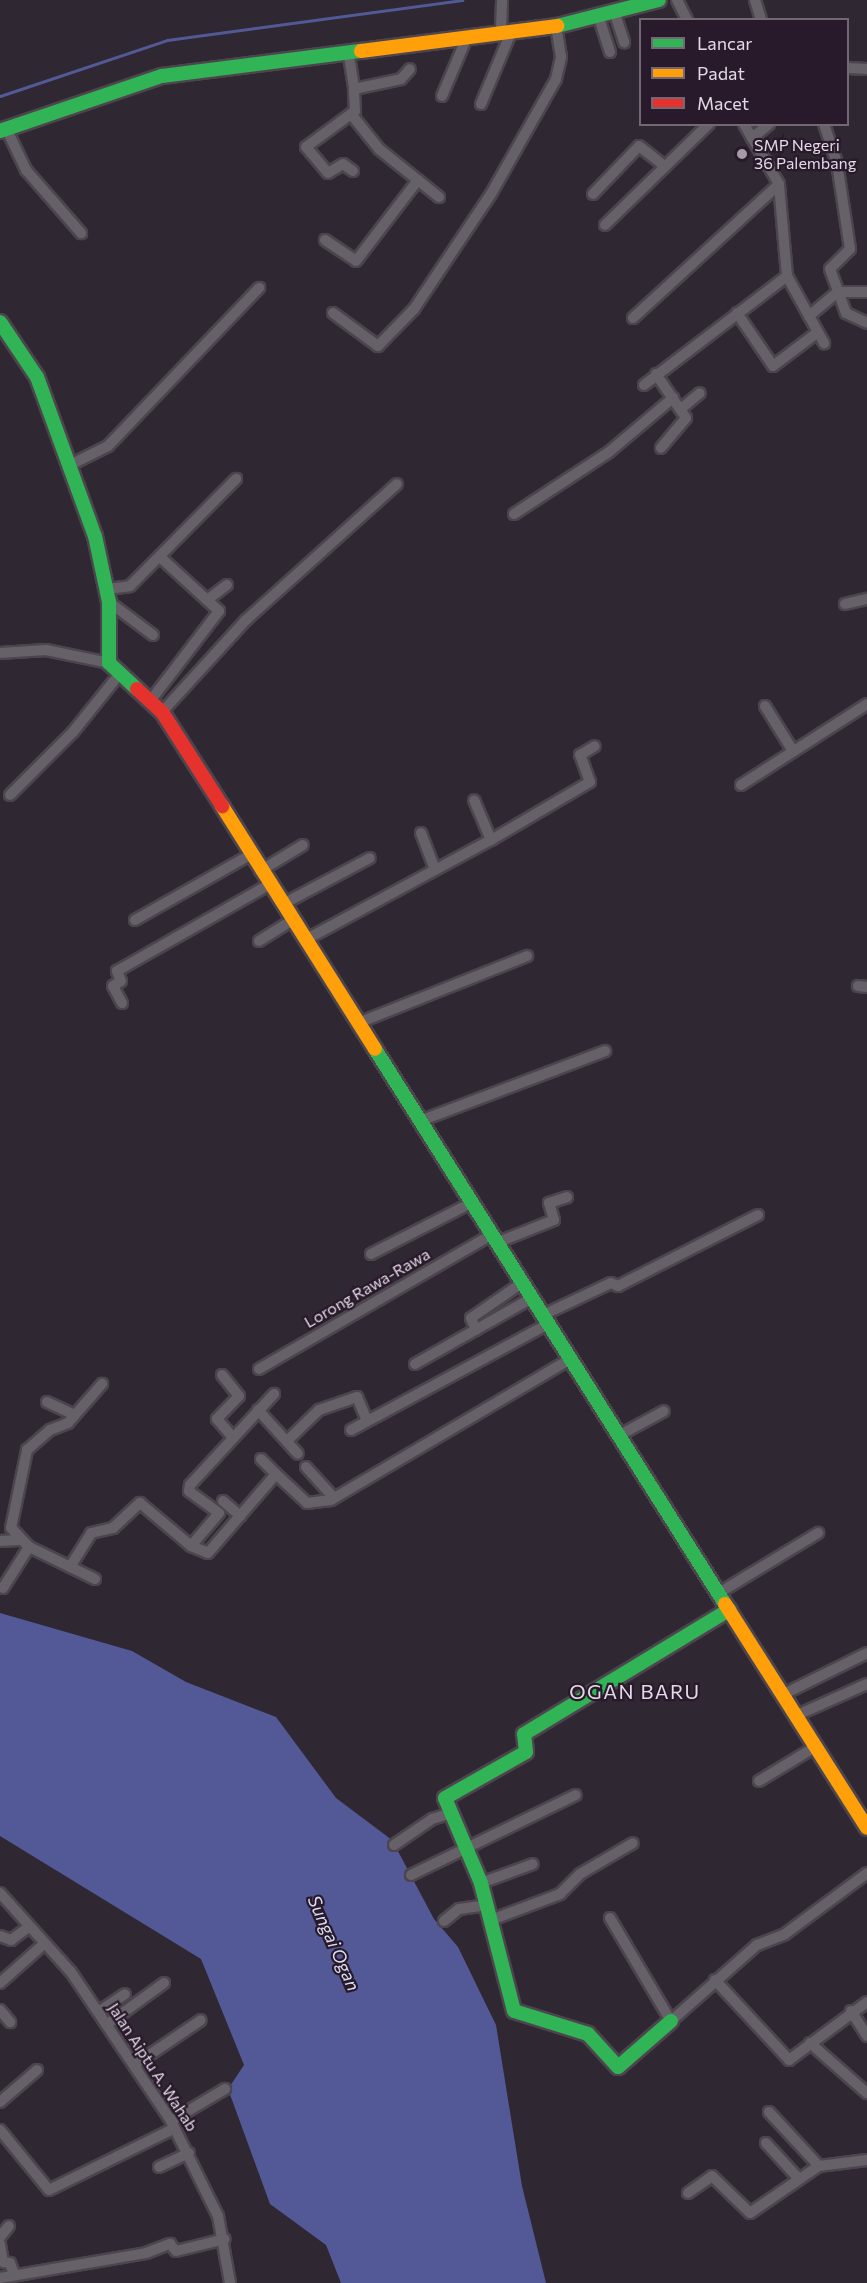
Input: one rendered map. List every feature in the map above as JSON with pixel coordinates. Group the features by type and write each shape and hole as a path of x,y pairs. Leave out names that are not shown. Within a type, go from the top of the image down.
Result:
{"street":[{"path":"81,232 26,170 3,129 162,76 349,56 507,30 556,26 659,0"},
{"path":"677,0 686,18"},
{"path":"754,0 760,18"},
{"path":"481,104 507,30 502,4"},
{"path":"614,11 624,42"},
{"path":"598,15 610,52"},
{"path":"333,313 380,345 414,309 491,194 559,73 556,26"},
{"path":"442,96 467,37"},
{"path":"349,56 354,89 351,114 379,149 439,197"},
{"path":"849,68 867,69"},
{"path":"354,89 401,79 410,69"},
{"path":"351,114 306,147 328,173 343,164 353,171"},
{"path":"605,225 707,126"},
{"path":"745,126 778,184 786,224 787,276 824,343"},
{"path":"752,138 767,126"},
{"path":"825,126 837,163 850,249 849,257 830,265 848,316 867,323"},
{"path":"593,194 639,146 665,166"},
{"path":"325,240 356,261 418,180"},
{"path":"633,318 778,184"},
{"path":"644,385 787,276"},
{"path":"70,465 108,446 260,288"},
{"path":"809,316 838,292 867,292"},
{"path":"737,313 773,366 818,332"},
{"path":"0,322 37,377 95,536 108,596 109,663"},
{"path":"656,374 682,408 686,421 661,448"},
{"path":"682,408 700,393"},
{"path":"514,514 609,452 674,398"},
{"path":"108,596 130,586 236,479"},
{"path":"162,712 246,620 397,484"},
{"path":"151,700 219,611 159,556"},
{"path":"207,600 227,585"},
{"path":"108,596 153,635"},
{"path":"845,604 867,599"},
{"path":"0,653 46,650 109,663 162,712 260,871 867,1828"},
{"path":"10,795 74,732 121,672"},
{"path":"741,785 867,704"},
{"path":"765,706 793,751"},
{"path":"305,940 491,840 590,782 580,755 595,746"},
{"path":"474,800 491,840"},
{"path":"421,833 435,869"},
{"path":"260,871 303,845"},
{"path":"135,920 180,889 250,855"},
{"path":"282,904 370,858"},
{"path":"122,1004 113,987 121,981 117,971 270,884"},
{"path":"259,941 293,920"},
{"path":"358,1023 527,956"},
{"path":"420,1120 605,1051"},
{"name":"Lorong Rawa-Rawa","path":"259,1369 493,1239 554,1220 549,1203 567,1197"},
{"path":"371,1254 471,1203"},
{"path":"351,1430 611,1283 618,1286 758,1215"},
{"path":"476,1330 471,1318 522,1283"},
{"path":"416,1364 532,1298"},
{"path":"261,1459 307,1503 334,1498 570,1359"},
{"path":"222,1375 238,1393 217,1419 232,1436"},
{"path":"95,1578 18,1540 11,1528 22,1461 27,1450 50,1430 68,1423 73,1414 102,1384"},
{"path":"191,1546 219,1513 189,1491 190,1485 232,1436 274,1394"},
{"path":"287,1441 319,1410 357,1397 367,1420"},
{"path":"47,1402 73,1414"},
{"path":"258,1410 298,1454"},
{"path":"618,1436 664,1411"},
{"path":"306,1467 334,1498"},
{"path":"70,1567 92,1533 113,1528 140,1503 191,1546 211,1551 276,1474"},
{"path":"223,1501 240,1516"},
{"path":"719,1593 818,1533"},
{"path":"0,1541 18,1540"},
{"path":"3,1588 29,1546"},
{"path":"729,1610 654,1660 524,1734 526,1752 449,1791 445,1798 468,1847 481,1884 518,2014 588,2034 618,2067 757,1945 785,1934 867,1873"},
{"path":"782,1695 867,1653"},
{"path":"798,1721 867,1684"},
{"path":"759,1781 814,1745"},
{"path":"411,1875 576,1796"},
{"path":"394,1845 432,1819 452,1813"},
{"path":"491,1920 560,1894 580,1874 633,1842"},
{"path":"481,1884 533,1864"},
{"name":"Jalan Aiptu A. Wahab","path":"0,1893 109,2023 173,2125 189,2153 225,2239 230,2283"},
{"path":"444,1921 459,1909 488,1905"},
{"path":"610,1918 671,2021"},
{"path":"0,1936 11,1940 30,1927"},
{"path":"0,1983 44,1944"},
{"path":"715,1980 789,2060 851,2011 867,2002"},
{"path":"109,2023 164,1983"},
{"path":"100,2012 125,1994"},
{"path":"0,2010 10,2022"},
{"path":"851,2011 867,2036"},
{"path":"135,2064 201,2019"},
{"path":"810,2043 867,2093"},
{"path":"0,2102 37,2070"},
{"path":"0,2130 49,2190 173,2125 225,2089"},
{"path":"769,2112 819,2166"},
{"path":"766,2144 798,2178"},
{"path":"159,2167 189,2153"},
{"path":"688,2193 712,2176 750,2213 798,2178 819,2166 867,2160"},
{"path":"0,2237 9,2226"},
{"path":"0,2278 146,2253 170,2244 176,2252 225,2239"},
{"path":"0,2244 3,2262 10,2263 14,2274"}],"water":[{"name":"Sungai Ogan","path":"0,1613 132,1651 186,1682 276,1717 336,1798 392,1840 434,1919 458,1947 496,2025 522,2186 546,2283 341,2283 326,2245 270,2204 228,2089 244,2065 201,1959 0,1836"}],"waterway":[{"path":"0,96 167,40 462,0"}],"traffic: fast":[{"path":"557,26 659,0"},
{"path":"0,131 162,76 361,51"},
{"path":"0,322 37,377 95,536 109,602 109,663 137,689"},
{"path":"375,1049 725,1604"},
{"path":"671,2021 618,2067 588,2034 514,2011 481,1883 445,1798 526,1752 524,1734 729,1610"}],"traffic: slow":[{"path":"361,51 557,26"},
{"path":"222,806 375,1049"},
{"path":"725,1604 867,1828"}],"traffic: jam":[{"path":"137,689 162,712 222,806"}],"place":[{"name":"SMP Negeri 36 Palembang","path":"742,154"}],"district":[{"name":"OGAN BARU","path":"635,1691"}]}
